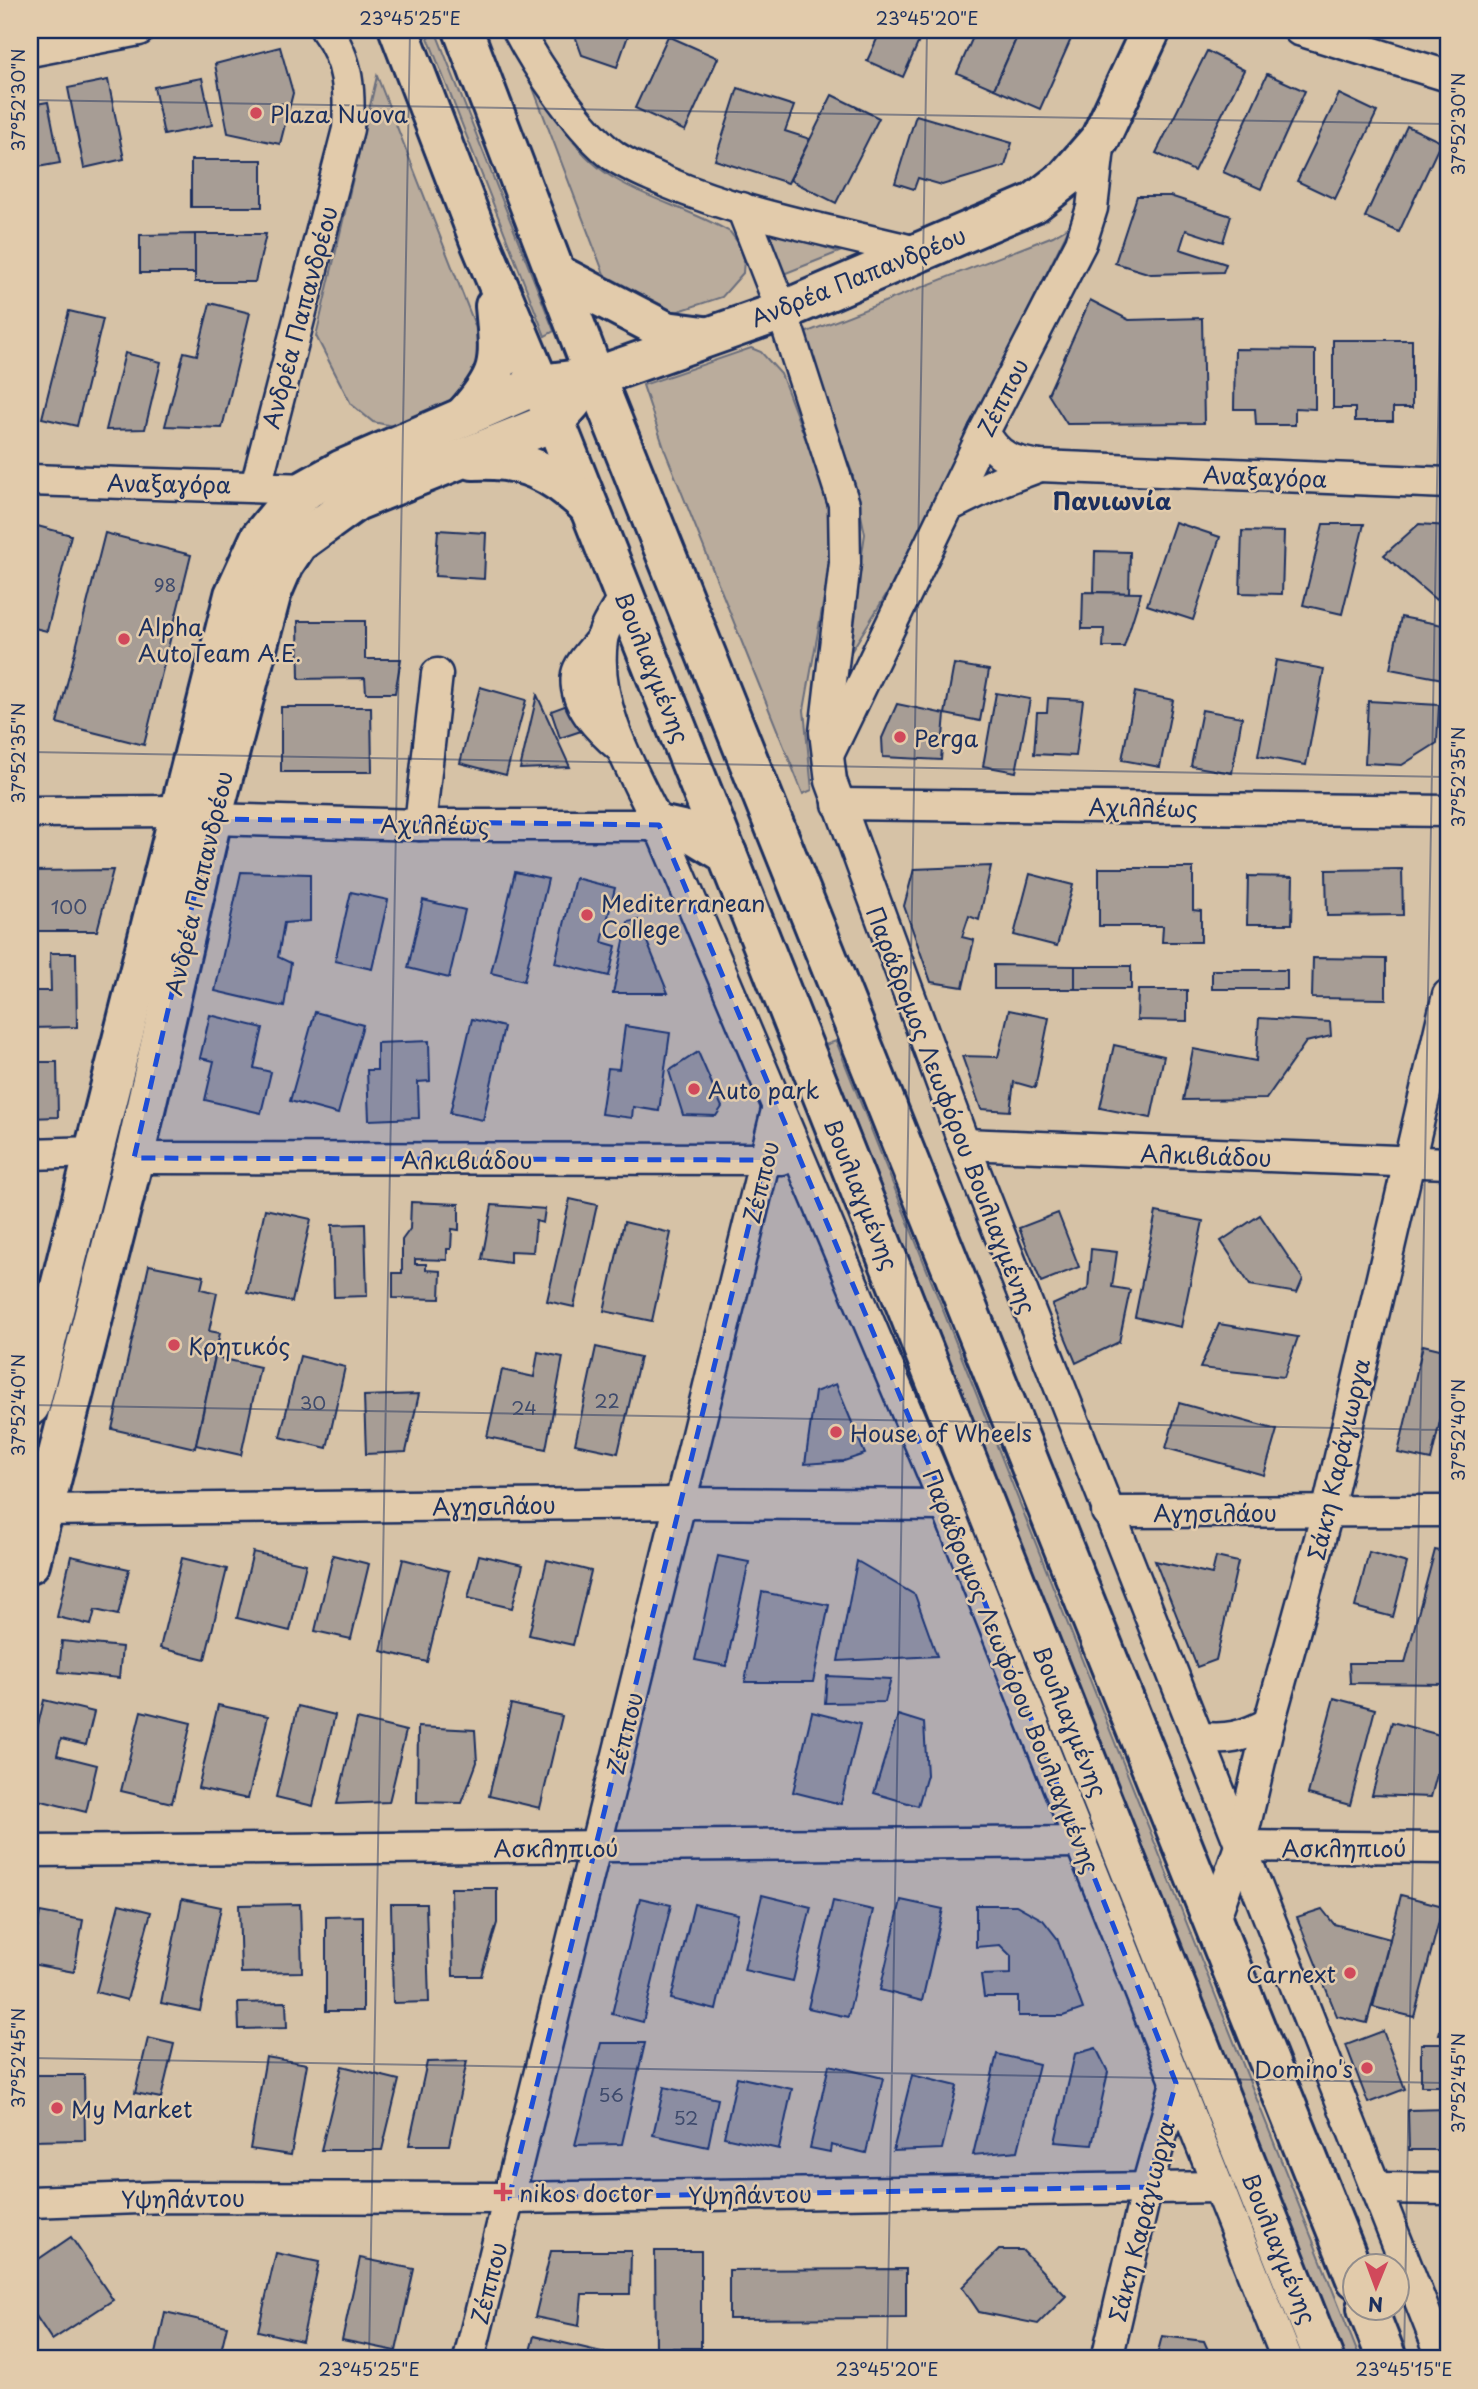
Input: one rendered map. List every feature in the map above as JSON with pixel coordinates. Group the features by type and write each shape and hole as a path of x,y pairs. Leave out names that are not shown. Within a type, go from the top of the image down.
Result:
{"main road":[{"name":"Βουλιαγμένης","path":"399,30 479,239 555,421 1324,2359"},
{"path":"463,30 595,377 1345,2252"},
{"name":"Ζέππου","path":"1100,139 1151,30"},
{"name":"Ανδρέα Παπανδρέου","path":"30,1563 134,1158 234,595 244,567 260,538 282,511 307,489 341,470 540,384 595,377 704,336 782,311 1034,203 1066,178 1100,139"},
{"path":"464,417 488,390 498,366 500,346 493,293 479,239"},
{"path":"555,273 666,331 704,336"},
{"name":"Ανδρέα Παπανδρέου","path":"30,1406 96,1152 195,815 284,564 298,543 356,502 555,421 595,377"},
{"path":"461,461 501,458 520,462 558,481 589,508"},
{"path":"659,825 691,832 727,854"},
{"path":"1372,2322 1387,2359"}],"street":[{"path":"30,51 139,30"},
{"name":"Ανδρέα Παπανδρέου","path":"256,486 348,129 350,90 340,48 326,30"},
{"path":"518,30 552,85 612,154 627,164 691,192 742,208 916,252"},
{"path":"1299,30 1448,76"},
{"name":"Ζέππου","path":"827,756 984,432 1081,243 1092,208 1100,139"},
{"name":"Παράδρομος Λεωφόρου Βουλιαγμένης","path":"742,208 782,311 844,504 845,563 826,709 827,756 838,804 964,1144 1107,1512 1378,2188 1443,2359"},
{"name":"Αναξαγόρα","path":"984,432 992,449 1002,456 1040,466 1448,484"},
{"name":"Αναξαγόρα","path":"949,506 1000,481 1040,466"},
{"name":"Αναξαγόρα","path":"30,480 307,489"},
{"name":"Παράδρομος Λεωφόρου Βουλιαγμένης","path":"624,596 602,638 608,704 621,748 659,825 946,1505 1287,2359"},
{"path":"420,825 437,674"},
{"name":"Αχιλλέως","path":"838,804 1448,811"},
{"name":"Αχιλλέως","path":"30,812 195,815 420,825 659,825"},
{"name":"Σάκη Καράγιωργα","path":"1214,1920 1240,1846 1269,1723 1327,1513 1406,1163 1448,995"},
{"name":"Ζέππου","path":"470,2359 778,1106"},
{"name":"Αλκιβιάδου","path":"964,1144 1448,1163"},
{"path":"30,1154 96,1152"},
{"name":"Αλκιβιάδου","path":"134,1158 800,1159"},
{"name":"Αγησιλάου","path":"43,1510 680,1503 946,1505"},
{"name":"Αγησιλάου","path":"1107,1512 1448,1511"},
{"path":"1197,1737 1222,1740 1247,1735 1269,1723"},
{"name":"Ασκληπιού","path":"30,1851 1082,1842"},
{"name":"Ασκληπιού","path":"1240,1846 1448,1848"},
{"name":"Σάκη Καράγιωργα","path":"1107,2359 1147,2187 1176,2084"},
{"name":"Υψηλάντου","path":"30,2202 167,2197 509,2198 1219,2187"},
{"path":"1378,2188 1448,2189"}],"highlighted area":[{"path":"212,819 659,825 946,1505 1176,2083 1147,2187 509,2198 765,1160 134,1158"}],"shaded area":[{"path":"425,30 435,30 554,331 545,336"},
{"path":"522,59 573,142 601,169 645,194 730,232 739,244 744,259 743,273 722,297 676,312 634,302 604,274"},
{"path":"377,76 478,333 485,358 460,402 398,427 373,422 351,404 316,336"},
{"path":"1070,226 889,590 846,660 865,534 852,472 797,336 1053,236"},
{"path":"761,227 839,252 781,275"},
{"path":"751,348 761,352 781,374 829,501 831,535 828,576 804,710 812,790 803,794 665,451 643,385"},
{"path":"836,1041 1342,2314 1342,2322 1345,2322 1360,2359 1345,2359 825,1045"}],"building":[{"path":"573,30 630,30 617,67 582,55"},
{"path":"881,30 924,30 903,77 867,61"},
{"path":"976,30 1020,30 994,89 957,73"},
{"path":"1020,30 1075,30 1040,109 994,89"},
{"path":"668,36 718,58 685,131 635,108"},
{"name":"Plaza Nuova","path":"280,47 293,93 280,144 228,133 215,64"},
{"path":"1207,51 1244,70 1194,171 1156,153"},
{"path":"1267,74 1305,91 1261,189 1223,172"},
{"path":"202,78 212,125 164,135 154,87"},
{"path":"108,80 124,159 84,168 68,88"},
{"path":"738,88 794,106 785,131 810,139 788,183 715,160"},
{"path":"1339,94 1377,112 1335,199 1297,181"},
{"path":"832,95 879,118 836,203 790,180"},
{"path":"48,102 60,163 32,168 30,105"},
{"path":"916,115 1012,143 1005,166 942,185 918,178 914,189 895,183"},
{"path":"1407,126 1441,142 1399,232 1365,217"},
{"path":"191,160 262,160 262,207 191,207"},
{"path":"1137,196 1170,196 1231,216 1223,242 1186,230 1180,249 1226,264 1223,272 1151,274 1115,263"},
{"path":"195,234 195,273 140,273 140,235"},
{"path":"195,234 266,234 255,282 195,282"},
{"path":"1090,300 1129,320 1202,318 1204,423 1067,424 1048,394"},
{"path":"210,303 250,313 222,428 165,426 184,352 197,355"},
{"path":"69,311 103,319 77,426 42,418"},
{"path":"30,326 37,328 30,355"},
{"path":"1333,340 1412,340 1412,408 1393,408 1393,421 1355,421 1355,408 1333,408"},
{"path":"1235,349 1315,350 1315,409 1295,408 1295,425 1256,425 1255,409 1234,409"},
{"path":"125,353 161,362 145,429 106,430"},
{"path":"1175,522 1220,537 1193,620 1147,605"},
{"path":"30,524 71,535 47,631 30,627"},
{"path":"1323,524 1364,524 1342,614 1303,605"},
{"path":"1419,524 1448,526 1448,592 1436,600 1384,555"},
{"path":"438,530 486,533 484,579 435,576"},
{"path":"1242,531 1284,532 1282,594 1240,593"},
{"name":"Alpha AutoTeam Α.Ε.","path":"105,533 191,555 144,745 57,723"},
{"path":"1095,551 1130,552 1129,593 1094,592"},
{"path":"1083,592 1141,593 1124,647 1103,647 1104,629 1082,629"},
{"path":"1401,617 1448,626 1448,680 1390,669"},
{"path":"298,621 365,621 365,659 401,659 395,693 366,693 365,678 299,679"},
{"path":"1276,660 1324,669 1306,765 1258,756"},
{"path":"954,664 989,670 980,721 945,714"},
{"path":"480,687 526,700 506,775 460,763"},
{"path":"1135,692 1173,700 1160,767 1122,760"},
{"path":"996,693 1030,699 1016,772 983,766"},
{"path":"537,695 570,767 520,769"},
{"path":"1048,698 1083,700 1076,756 1034,754 1037,712 1047,712"},
{"path":"578,701 587,729 560,738 551,711"},
{"path":"1368,701 1439,705 1437,743 1402,765 1365,763"},
{"path":"897,704 945,714 941,760 883,757 882,738"},
{"path":"281,707 371,707 372,772 281,772"},
{"path":"1202,710 1242,717 1232,773 1191,766"},
{"path":"991,866 979,920 969,916 962,937 974,940 963,987 931,982 904,906 914,869"},
{"path":"1099,868 1193,868 1193,910 1201,911 1201,942 1162,942 1163,926 1099,926"},
{"path":"1402,869 1403,915 1327,916 1326,870"},
{"path":"113,870 97,931 30,931 30,871"},
{"path":"241,872 310,874 310,921 284,923 278,957 291,963 284,1007 215,991"},
{"path":"515,872 548,879 524,981 491,973"},
{"path":"1030,874 1073,885 1057,946 1014,935"},
{"path":"1248,876 1293,877 1292,924 1247,924"},
{"name":"Mediterranean College","path":"575,878 615,888 602,942 616,946 609,976 555,963"},
{"path":"351,892 388,900 372,969 335,961"},
{"path":"423,900 465,910 449,978 408,968"},
{"path":"638,920 668,993 613,993 628,922"},
{"path":"50,953 76,953 77,1027 30,1028 30,991 51,991"},
{"path":"1313,958 1386,959 1386,999 1312,998"},
{"path":"994,965 1075,966 1075,989 994,989"},
{"path":"1075,966 1131,966 1131,989 1075,989"},
{"path":"1212,970 1287,970 1287,989 1212,989"},
{"path":"1138,990 1187,990 1187,1021 1137,1020"},
{"path":"1009,1010 1049,1018 1035,1088 1014,1082 1010,1111 981,1109 962,1056 998,1057"},
{"path":"315,1012 363,1025 338,1114 290,1101"},
{"path":"210,1015 263,1028 254,1068 271,1072 261,1113 205,1100 214,1061 200,1058"},
{"path":"1259,1018 1330,1022 1331,1036 1306,1042 1266,1099 1183,1100 1193,1049 1256,1061"},
{"path":"472,1019 504,1027 483,1120 450,1113"},
{"path":"625,1026 670,1033 659,1111 633,1107 632,1118 601,1114 608,1068 619,1069"},
{"path":"429,1041 430,1081 418,1082 419,1118 369,1120 367,1070 377,1070 377,1043"},
{"path":"1114,1045 1164,1056 1151,1118 1100,1108"},
{"name":"Auto park","path":"698,1052 722,1107 716,1116 683,1115 669,1071"},
{"path":"30,1062 57,1062 58,1117 30,1118"},
{"path":"570,1199 597,1205 574,1307 547,1301"},
{"path":"411,1202 459,1204 459,1230 452,1229 451,1249 447,1249 447,1260 415,1259 415,1264 426,1264 426,1270 441,1271 440,1299 393,1298 393,1273 402,1273 402,1240 410,1229"},
{"path":"492,1205 545,1209 543,1223 536,1221 533,1252 510,1251 510,1263 482,1259"},
{"path":"265,1209 311,1219 292,1302 247,1293"},
{"path":"1156,1212 1203,1221 1181,1327 1135,1317"},
{"path":"1058,1213 1079,1267 1041,1282 1019,1228"},
{"path":"1260,1215 1303,1279 1297,1293 1250,1285 1221,1241"},
{"path":"624,1222 671,1233 652,1321 604,1311"},
{"path":"365,1224 367,1296 334,1297 332,1225"},
{"path":"1091,1249 1117,1252 1112,1287 1130,1290 1119,1342 1076,1363 1052,1305 1088,1289"},
{"name":"Κρητικός","path":"149,1265 204,1276 201,1289 217,1293 209,1331 220,1333 195,1448 112,1429"},
{"path":"1219,1324 1298,1337 1284,1377 1200,1368"},
{"path":"1423,1345 1448,1351 1448,1387 1431,1460 1398,1453"},
{"path":"596,1347 640,1357 618,1453 575,1444"},
{"path":"538,1352 563,1357 546,1449 487,1437 502,1370 534,1377"},
{"path":"300,1356 345,1367 327,1448 280,1437"},
{"path":"215,1357 260,1367 241,1455 196,1445"},
{"path":"836,1384 865,1454 844,1461 805,1464 815,1392"},
{"path":"419,1394 406,1452 366,1454 364,1396"},
{"path":"1179,1403 1277,1430 1264,1475 1166,1448"},
{"path":"1435,1550 1448,1553 1448,1684 1350,1683 1349,1663 1405,1663"},
{"path":"253,1552 306,1564 290,1631 237,1618"},
{"path":"1369,1552 1407,1563 1393,1617 1355,1607"},
{"path":"333,1555 369,1564 351,1639 315,1631"},
{"path":"479,1555 523,1565 512,1608 468,1598"},
{"path":"71,1556 129,1569 118,1615 95,1610 91,1625 57,1617"},
{"path":"718,1556 749,1562 726,1666 695,1660"},
{"path":"1216,1557 1238,1562 1216,1660 1197,1667 1155,1561 1212,1574"},
{"path":"182,1558 227,1569 205,1659 160,1648"},
{"path":"403,1559 449,1571 427,1662 381,1651"},
{"path":"547,1560 591,1571 573,1645 529,1635"},
{"path":"857,1561 915,1595 937,1656 838,1661"},
{"path":"762,1592 829,1605 813,1682 745,1682"},
{"path":"62,1641 122,1647 119,1678 59,1672"},
{"path":"827,1676 891,1679 885,1702 825,1703"},
{"path":"1334,1698 1375,1709 1350,1805 1308,1794"},
{"path":"44,1700 94,1712 86,1745 61,1739 57,1755 97,1765 86,1812 30,1798 30,1758"},
{"path":"511,1704 562,1716 540,1808 489,1796"},
{"path":"218,1705 268,1716 248,1799 198,1788"},
{"path":"298,1706 335,1715 313,1806 276,1797"},
{"path":"141,1711 191,1723 172,1803 121,1791"},
{"path":"812,1712 860,1724 841,1804 793,1792"},
{"path":"898,1715 924,1723 927,1775 918,1806 874,1793"},
{"path":"357,1719 406,1731 389,1802 337,1804"},
{"path":"1392,1722 1447,1737 1431,1797 1372,1795"},
{"path":"418,1727 475,1730 477,1762 462,1803 417,1802"},
{"path":"451,1888 497,1888 497,1923 481,1976 453,1976"},
{"path":"762,1895 811,1907 793,1981 744,1970"},
{"path":"1401,1895 1443,1906 1414,2017 1373,2007"},
{"path":"640,1898 671,1905 643,2022 612,2014"},
{"path":"182,1899 221,1907 200,2011 161,2003"},
{"path":"901,1900 943,1909 922,2001 880,1990"},
{"path":"833,1901 873,1910 848,2017 808,2008"},
{"path":"119,1904 151,1912 127,2000 96,1992"},
{"path":"300,1904 302,1972 241,1973 239,1905"},
{"path":"391,1904 426,1904 429,2002 393,2003"},
{"path":"694,1904 738,1914 716,2010 671,1999"},
{"path":"976,1905 1016,1905 1043,1920 1057,1938 1083,2009 1063,2016 1018,2016 1018,1997 984,1997 981,1975 1011,1974 1011,1956 1000,1945 976,1947"},
{"name":"Carnext","path":"1322,1909 1334,1924 1390,1939 1367,2023 1337,2016 1297,1917"},
{"path":"40,1912 83,1920 74,1972 31,1964"},
{"path":"363,1916 363,2011 326,2011 326,1917"},
{"path":"286,2002 287,2028 239,2029 238,2003"},
{"path":"1447,2006 1448,2034 1439,2034"},
{"path":"1383,2031 1405,2089 1368,2103 1346,2045"},
{"path":"148,2038 174,2044 161,2098 135,2093"},
{"path":"601,2043 645,2043 622,2144 575,2145"},
{"path":"1421,2044 1448,2044 1448,2086 1421,2086"},
{"path":"1096,2048 1108,2072 1092,2145 1055,2142 1075,2054"},
{"path":"997,2054 1039,2064 1018,2151 973,2155"},
{"path":"266,2057 307,2064 291,2155 250,2149"},
{"path":"467,2061 449,2145 409,2145 427,2062"},
{"path":"829,2065 883,2078 866,2153 831,2145 830,2152 810,2148"},
{"path":"342,2066 399,2080 382,2150 321,2150"},
{"name":"My Market","path":"30,2075 84,2075 85,2140 30,2141"},
{"path":"912,2075 957,2086 942,2149 893,2151"},
{"path":"737,2077 792,2089 779,2149 724,2137"},
{"path":"664,2087 718,2099 708,2147 653,2135"},
{"path":"1448,2109 1448,2150 1409,2150 1408,2110"},
{"path":"71,2237 113,2300 52,2340 30,2307 30,2265"},
{"path":"999,2250 1022,2250 1066,2296 1038,2324 979,2312 962,2287"},
{"path":"551,2251 631,2251 630,2294 582,2294 579,2326 535,2317"},
{"path":"655,2251 701,2251 701,2348 656,2348"},
{"path":"276,2253 319,2262 302,2341 258,2331"},
{"path":"360,2258 414,2269 396,2351 342,2340"},
{"path":"906,2269 906,2318 729,2319 729,2270"},
{"path":"165,2312 227,2326 219,2359 179,2359 156,2354"},
{"path":"534,2336 606,2353 605,2359 528,2359"},
{"path":"1162,2336 1204,2341 1212,2359 1156,2359"}],"place":[{"name":"Plaza Nuova","path":"256,113"},
{"name":"Alpha AutoTeam Α.Ε.","path":"124,639"},
{"name":"Perga","path":"900,737"},
{"name":"Mediterranean College","path":"587,915"},
{"name":"Auto park","path":"694,1089"},
{"name":"Κρητικός","path":"174,1345"},
{"name":"House of Wheels","path":"836,1432"},
{"name":"Carnext","path":"1350,1973"},
{"name":"Domino's","path":"1367,2068"},
{"name":"My Market","path":"57,2108"},
{"name":"nikos doctor","path":"503,2192"}],"district":[{"name":"Πανιωνία","path":"1112,500"}]}
